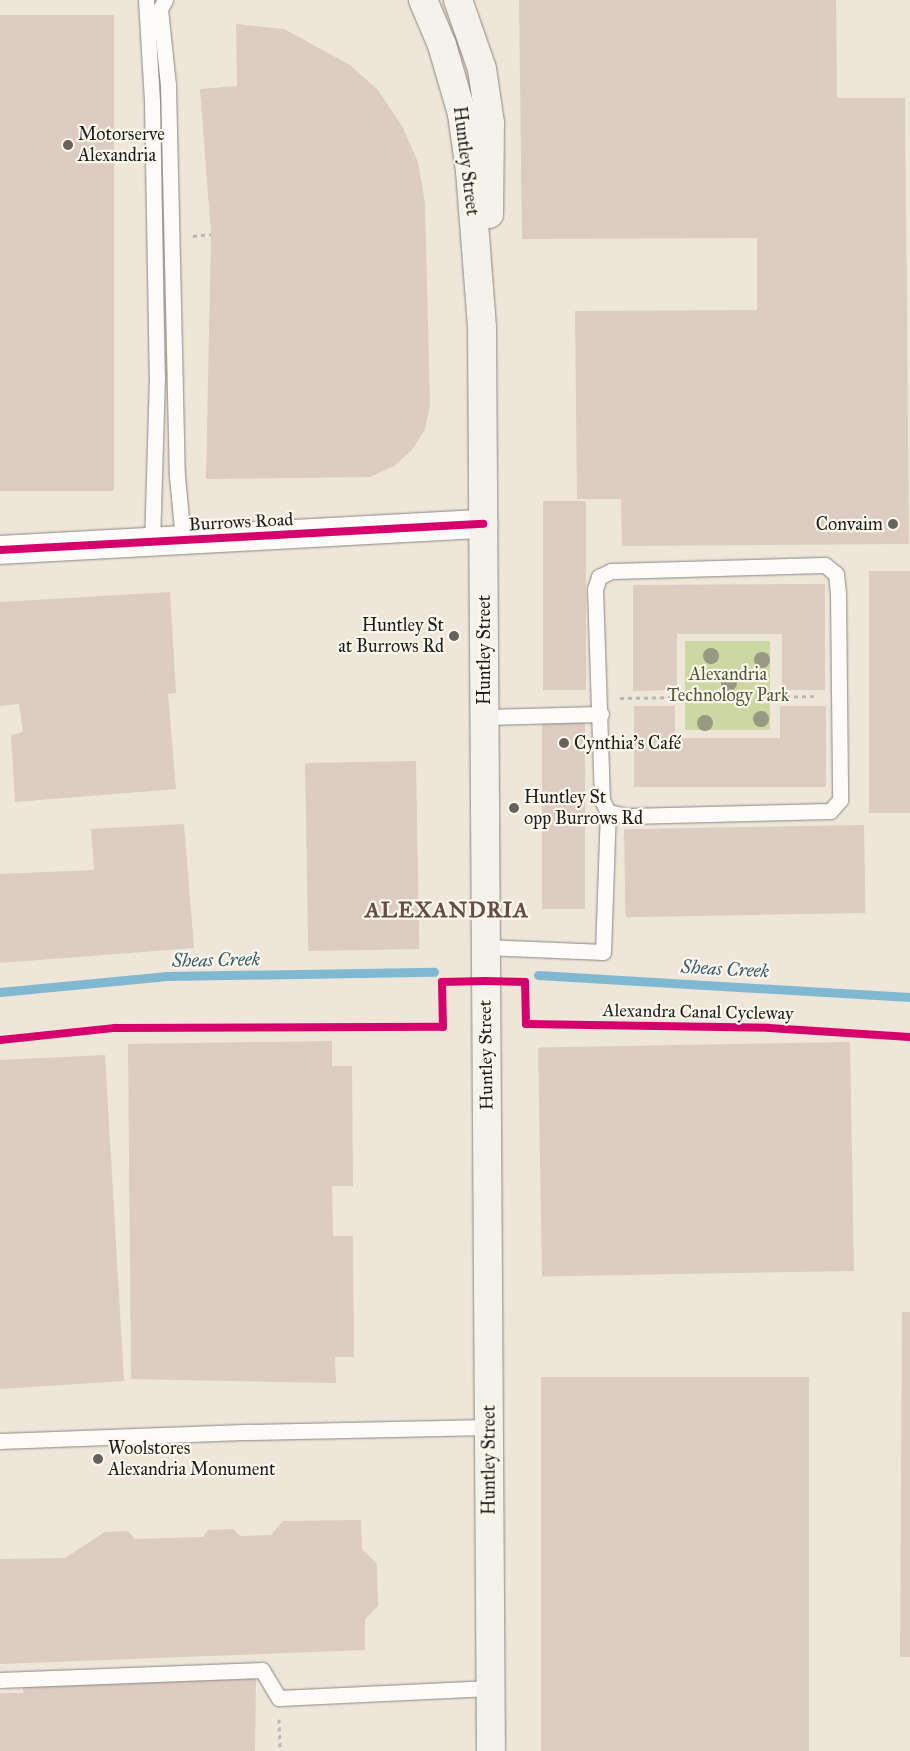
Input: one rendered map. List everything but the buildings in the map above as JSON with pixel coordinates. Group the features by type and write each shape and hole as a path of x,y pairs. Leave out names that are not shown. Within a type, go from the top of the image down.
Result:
{"main road":[{"name":"Huntley Street","path":"423,0 444,51 462,114 470,171 482,328"},
{"name":"Huntley Street","path":"458,0 482,69 490,123 490,200 482,328 491,1751"}],"street":[{"name":"Burrows Road","path":"0,550 483,524"}],"lane":[{"path":"146,0 150,54 157,372 152,542"},
{"path":"165,0 160,9 169,52 177,476 183,540"},
{"path":"150,54 169,52"},
{"path":"485,947 603,952 608,812 602,800 595,588 599,577 611,571 825,565 836,574 840,800 830,812 628,816 608,812"},
{"path":"485,717 600,714"},
{"path":"0,1441 251,1432 488,1427"},
{"path":"0,1680 262,1670 279,1698 491,1688"}],"path":[{"path":"770,697 839,696"},
{"path":"600,697 684,697"},
{"path":"279,1698 280,1751"}],"green space":[{"name":"Alexandria Technology Park","path":"685,641 770,641 770,730 685,730"}],"waterway":[{"name":"Sheas Creek","path":"0,992 167,976 434,972"},
{"name":"Sheas Creek","path":"538,975 910,997"}],"cycle path":[{"path":"0,550 483,524"},
{"name":"Alexandra Canal Cycleway","path":"0,1040 115,1028 443,1027 442,982 485,981 525,982 526,1024 769,1028 910,1037"}],"place":[{"name":"Motorserve Alexandria","path":"68,145"},
{"name":"Convaim","path":"893,524"},
{"name":"Huntley St at Burrows Rd","path":"454,636"},
{"name":"Cynthia's Café","path":"564,743"},
{"name":"Huntley St opp Burrows Rd","path":"514,808"},
{"name":"Woolstores Alexandria Monument","path":"98,1459"}],"district":[{"name":"ALEXANDRIA","path":"447,910"}]}
